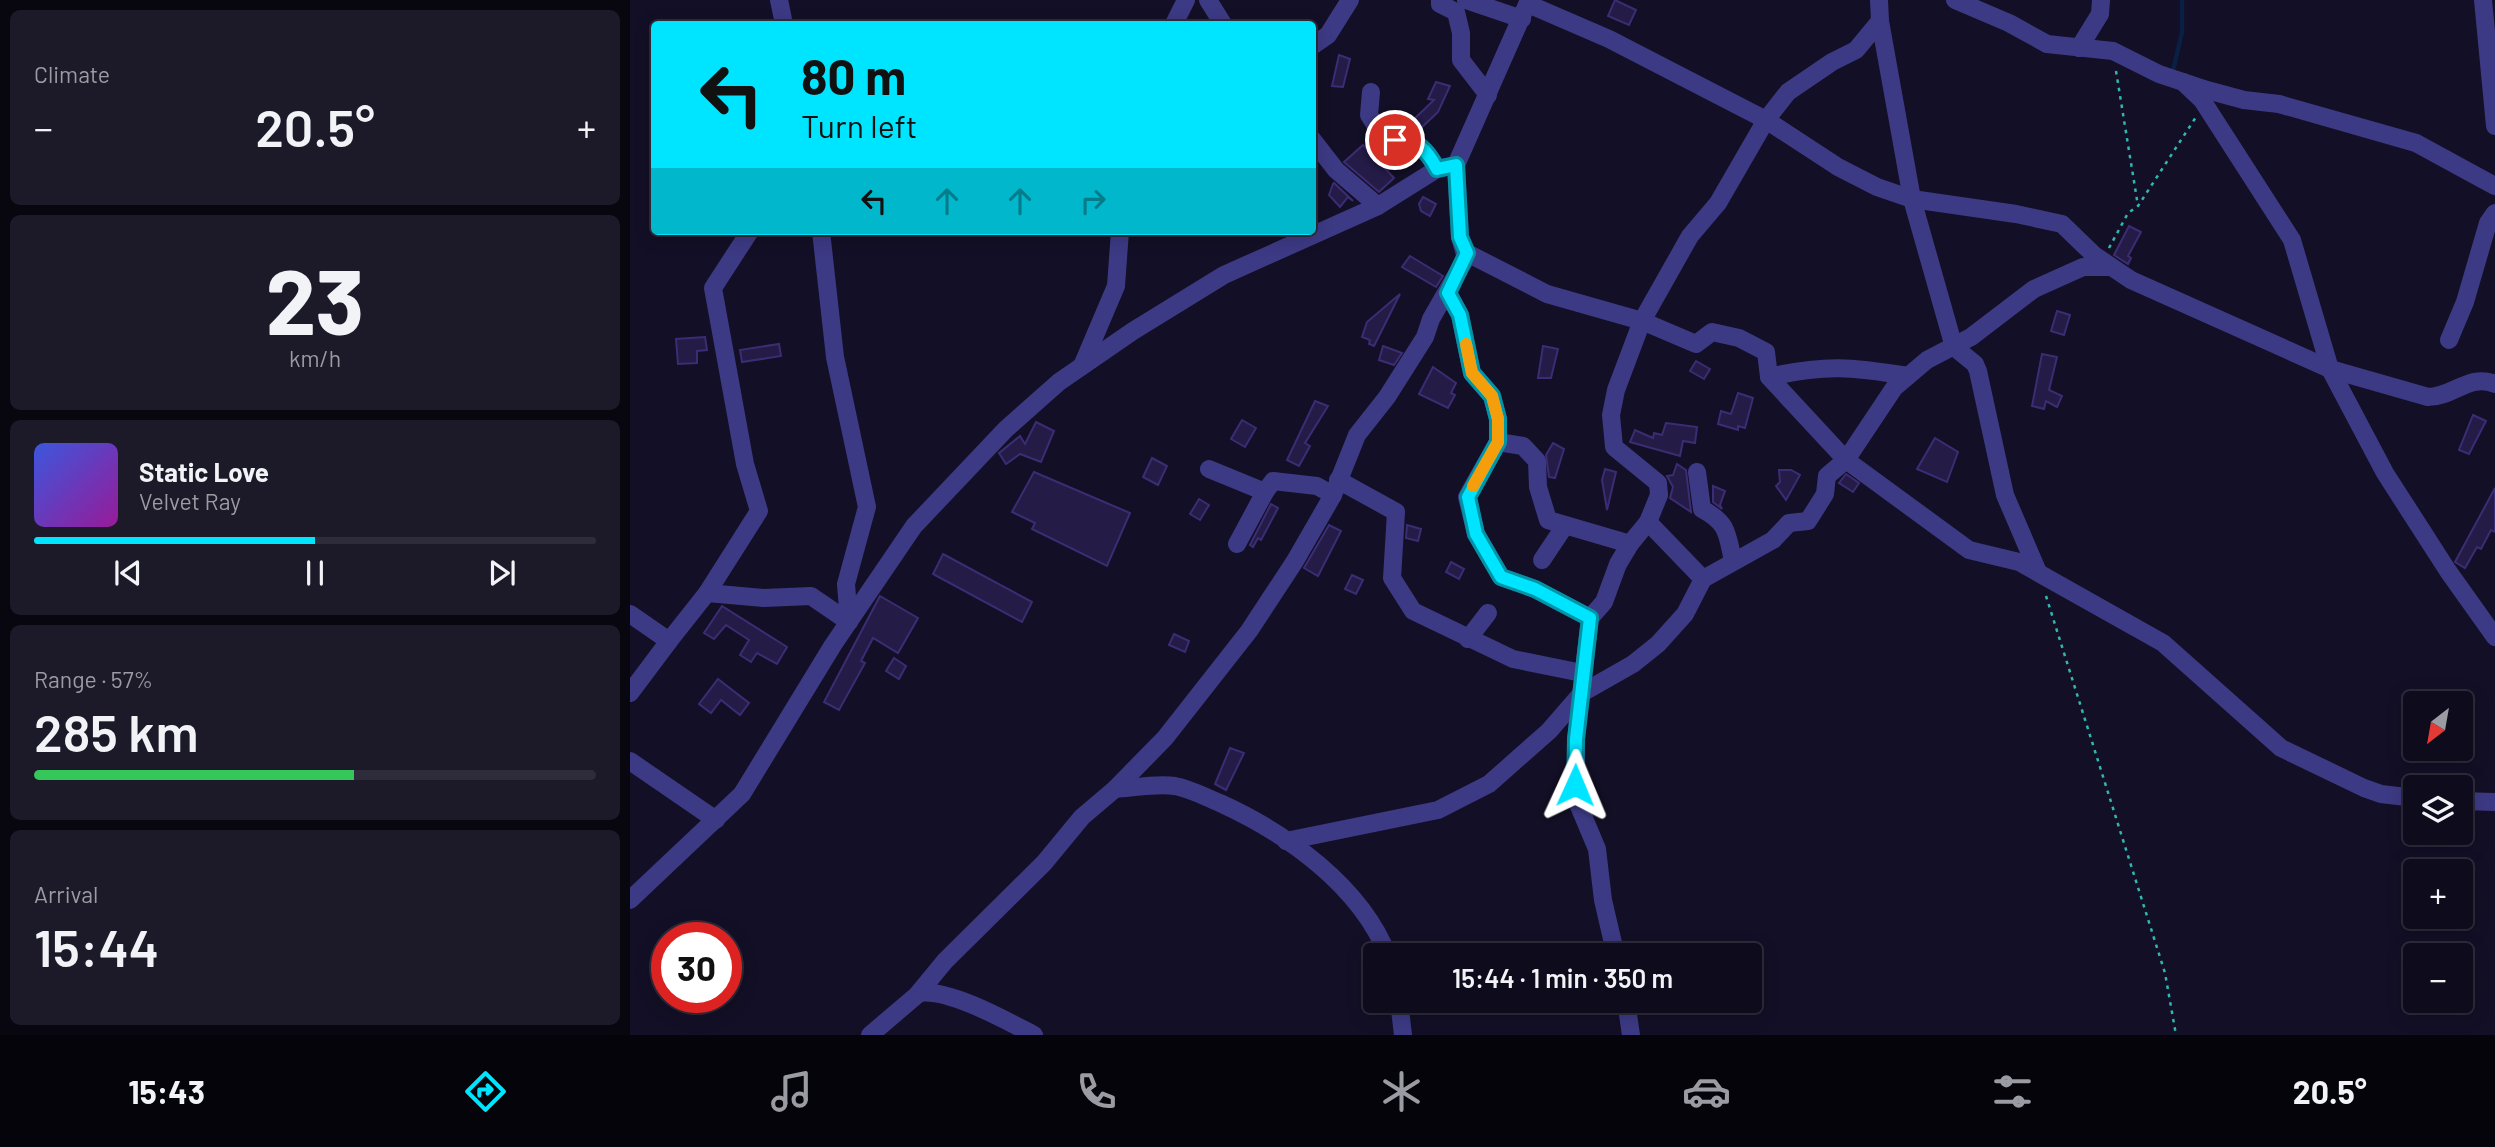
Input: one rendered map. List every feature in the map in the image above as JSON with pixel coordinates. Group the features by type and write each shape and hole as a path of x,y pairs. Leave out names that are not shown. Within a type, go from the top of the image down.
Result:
{"street":[{"path":"779,0 783,21"},
{"path":"1176,21 1186,0"},
{"path":"1208,0 1221,21"},
{"path":"1316,43 1328,35 1350,0"},
{"path":"1466,0 1527,8 1609,39 1766,120 1861,180 1912,199 2057,222 2106,264 2131,280 2330,369 2428,397 2438,397 2473,381 2495,384"},
{"path":"1879,0 1880,21 1912,199 1954,347 1975,364 1978,371 2005,495 2038,572"},
{"path":"1955,0 2009,23 2047,44 2113,51 2183,82 2244,100 2279,104 2416,144 2495,186"},
{"path":"2079,48 2100,14 2101,0"},
{"path":"2483,0 2495,126"},
{"path":"1434,1 1457,12 1461,33 1461,60 1488,95"},
{"path":"1527,8 1456,165 1460,237 1467,253 1547,293 1643,321 1696,344 1712,332 1739,338 1766,352 1769,377 1846,460 1971,551 2019,562 2163,643 2281,748 2364,788 2381,794 2403,796"},
{"path":"1613,943 1597,849 1574,793 1582,673 1590,618 1604,602 1618,564 1648,522 1659,495 1658,483 1614,447 1611,415 1616,390 1643,321 1690,236 1718,203 1766,120 1788,92 1832,62 1856,50 1880,21"},
{"path":"2183,82 2202,100 2292,240 2330,369 2392,484 2495,638"},
{"path":"1371,92 1369,116 1384,139 1410,140 1418,144 1428,153 1437,169"},
{"path":"1316,144 1336,170 1378,206"},
{"path":"1316,234 1378,206 1437,169 1456,165"},
{"path":"2449,341 2465,302 2488,223 2495,213"},
{"path":"630,693 707,593 759,511 745,464 713,288 747,235"},
{"path":"821,235 835,357 867,507 846,584 849,622"},
{"path":"1082,366 1116,286 1120,235"},
{"path":"630,900 742,794 849,622 915,526 1006,429 1082,366 1224,275 1313,235"},
{"path":"870,1035 919,993 945,961 1044,863 1082,817 1115,789 1165,738 1248,631 1295,561 1336,487 1357,435 1387,397 1425,337 1431,319 1448,293 1467,253"},
{"path":"1286,841 1438,810 1465,799 1517,761 1582,693 1633,664 1658,644 1685,614 1703,579 1773,540 1789,523 1808,521 1825,494 1827,476 1846,460 1894,388 1908,376 1942,351 1954,347 2034,289 2083,267 2106,264"},
{"path":"1448,293 1460,315 1472,373 1492,396 1498,413 1498,442 1468,497 1478,538 1501,577 1535,589 1590,618"},
{"path":"1769,377 1802,369 1845,366 1908,376"},
{"path":"1498,442 1523,446 1537,461 1538,487 1548,520 1564,527 1630,544"},
{"path":"1209,469 1265,492"},
{"path":"1697,472 1702,509 1720,519 1733,561"},
{"path":"1237,544 1273,481 1336,487 1396,512 1392,578 1407,606 1423,618 1513,659 1582,673"},
{"path":"1648,522 1703,579"},
{"path":"1542,560 1564,527"},
{"path":"707,593 764,598 811,596 849,622"},
{"path":"1468,639 1488,613"},
{"path":"630,614 669,641"},
{"path":"630,761 716,820"},
{"path":"1115,789 1170,786 1247,815 1286,841 1336,881 1379,934 1383,943"},
{"path":"2473,801 2495,802"},
{"path":"919,993 929,991 947,997 1034,1035"},
{"path":"1400,1013 1403,1035"},
{"path":"1628,1013 1632,1035"}],"path":[{"path":"2113,51 2138,206"},
{"path":"2106,264 2128,213 2138,206 2199,112 2202,100"},
{"path":"2038,572 2165,973 2176,1035"}],"building":[{"path":"1615,0 1636,10 1629,25 1608,16"},
{"path":"1339,55 1350,59 1343,87 1332,86"},
{"path":"1436,82 1450,86 1438,112 1420,129 1412,121 1434,100 1428,99"},
{"path":"1363,145 1394,178 1379,192 1344,162"},
{"path":"1333,184 1353,201 1348,197 1340,207 1329,195"},
{"path":"1423,197 1436,204 1430,216 1421,211 1419,204"},
{"path":"2129,226 2141,232 2128,256 2131,258 2128,264 2114,255"},
{"path":"1410,256 1443,276 1436,287 1402,267"},
{"path":"1400,294 1374,346 1369,344 1370,340 1362,337 1367,322"},
{"path":"2057,311 2070,315 2064,335 2051,331"},
{"path":"705,337 707,350 697,351 697,363 678,364 676,339"},
{"path":"779,344 781,356 742,362 740,350"},
{"path":"1383,346 1402,353 1394,365 1379,360"},
{"path":"1543,346 1558,349 1551,378 1538,378"},
{"path":"2042,354 2057,357 2049,390 2062,396 2057,407 2046,401 2044,409 2032,406"},
{"path":"1696,361 1710,369 1704,379 1690,371"},
{"path":"1433,367 1456,383 1451,393 1455,395 1448,408 1419,394"},
{"path":"1738,393 1753,398 1745,428 1738,426 1738,430 1718,424 1721,411 1731,414"},
{"path":"1315,401 1328,406 1305,443 1310,446 1299,466 1287,460"},
{"path":"2473,415 2486,421 2469,454 2459,450"},
{"path":"1242,420 1256,428 1245,447 1231,439"},
{"path":"1036,422 1054,431 1041,462 1020,454 1006,464 999,453 1020,436 1025,444"},
{"path":"1666,423 1697,427 1695,443 1683,441 1680,456 1630,442 1635,430 1653,438 1654,433 1662,435"},
{"path":"1935,438 1958,452 1947,482 1917,469"},
{"path":"1553,443 1564,449 1555,478 1549,477 1546,455"},
{"path":"1152,458 1167,466 1158,485 1143,477"},
{"path":"1677,464 1686,470 1691,512 1670,498 1673,487 1667,476 1673,475"},
{"path":"1605,469 1616,472 1607,510 1602,480"},
{"path":"1779,470 1791,470 1800,475 1786,500 1776,486 1780,482"},
{"path":"1034,472 1130,513 1107,566 1032,529 1035,523 1012,512"},
{"path":"1846,474 1859,483 1853,492 1839,483"},
{"path":"1713,486 1725,491 1720,505 1722,509 1713,502"},
{"path":"2495,488 2495,532 2491,530 2481,549 2477,547 2465,568 2455,562"},
{"path":"1199,499 1209,505 1200,520 1190,514"},
{"path":"1271,504 1278,508 1261,540 1258,538 1253,547 1250,545"},
{"path":"1329,525 1341,531 1318,576 1304,568"},
{"path":"1407,525 1421,529 1418,541 1406,538"},
{"path":"943,554 1032,602 1022,622 933,574"},
{"path":"1451,562 1464,569 1459,579 1446,572"},
{"path":"1352,575 1363,580 1356,594 1345,589"},
{"path":"880,596 918,618 898,653 873,638 861,661 865,663 839,710 824,702"},
{"path":"722,606 787,647 777,664 757,653 751,662 740,655 749,640 726,625 714,639 704,633"},
{"path":"1174,634 1189,641 1185,652 1169,645"},
{"path":"894,658 906,666 899,679 886,671"},
{"path":"718,679 749,703 740,715 721,700 711,713 699,704"},
{"path":"1230,748 1244,753 1226,790 1215,784"}],"waterway":[{"path":"2172,75 2182,32 2182,0"}],"slow traffic":[{"path":"1466,344 1472,373 1492,396 1498,413 1498,442 1473,486"}],"route":[{"path":"1395,140 1410,140 1418,144 1428,153 1437,169 1456,165 1460,237 1467,253 1448,293 1460,315 1472,373 1492,396 1498,413 1498,442 1468,497 1476,534 1501,577 1511,583 1535,589 1590,618 1576,739 1575,785"}]}
